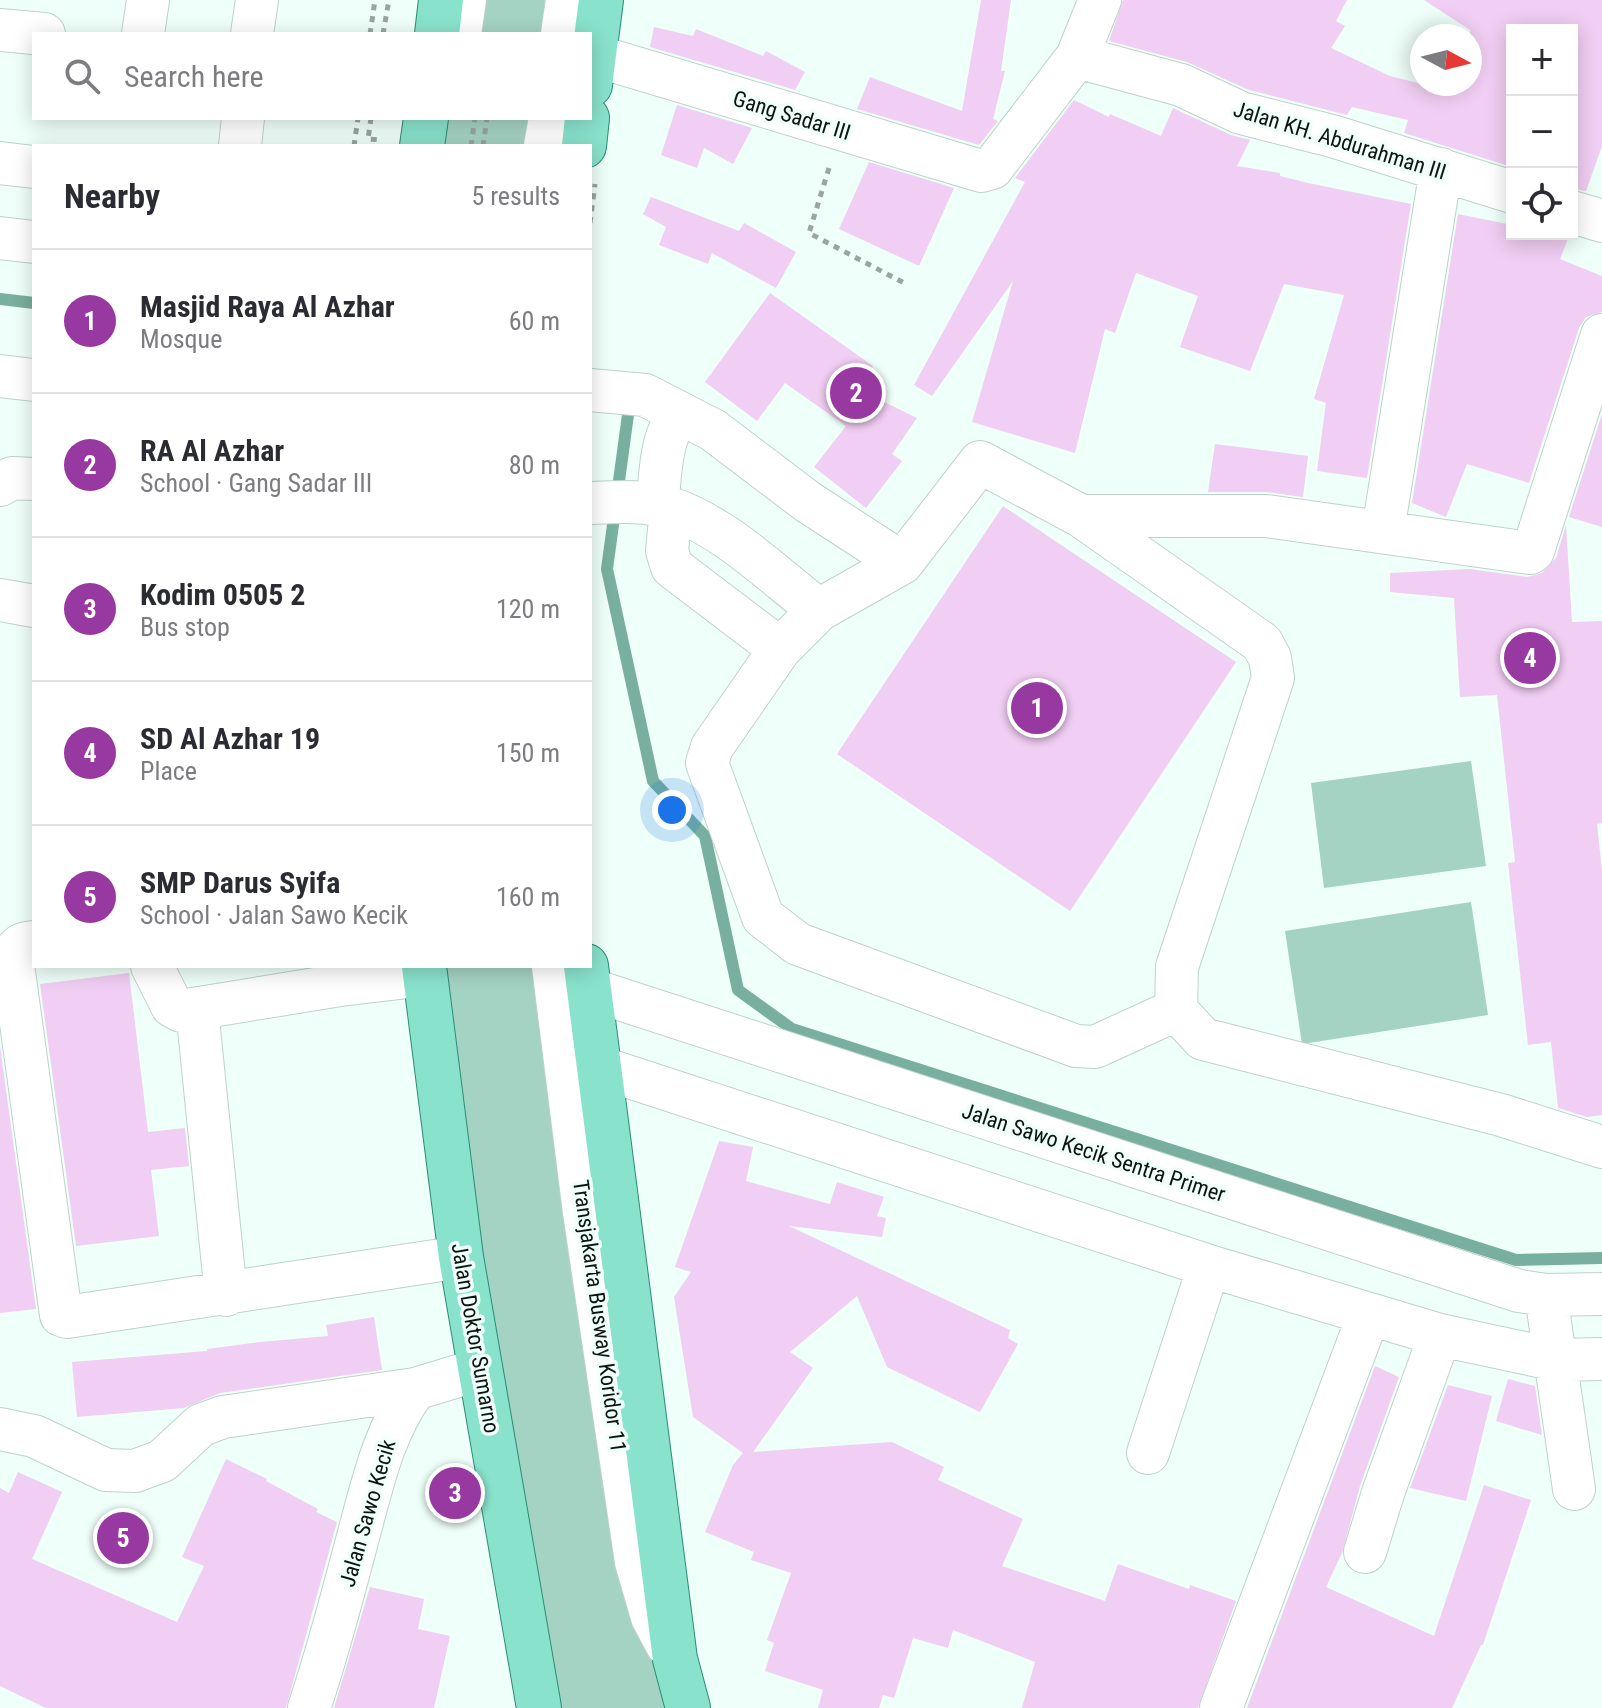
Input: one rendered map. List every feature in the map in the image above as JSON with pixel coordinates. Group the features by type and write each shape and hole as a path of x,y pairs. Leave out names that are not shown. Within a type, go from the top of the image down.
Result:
{"main road":[{"path":"437,32 441,0"},
{"path":"591,32 601,0"},
{"path":"422,144 426,120"},
{"path":"584,144 587,120"},
{"name":"Jalan Doktor Sumarno","path":"425,970 461,1257 539,1708"},
{"path":"576,974 599,1067 675,1659 688,1708"}],"street":[{"path":"143,32 148,0"},
{"path":"252,32 257,0"},
{"path":"460,32 465,0"},
{"path":"567,0 575,32"},
{"path":"1077,57 1100,0"},
{"path":"0,30 32,33"},
{"name":"Gang Sadar III","path":"592,61 981,171 992,168 1077,57"},
{"name":"Jalan KH. Abdurahman III","path":"1077,57 1181,85 1241,113 1332,136 1506,190"},
{"path":"240,144 243,120"},
{"path":"444,144 448,120"},
{"path":"545,144 550,120"},
{"path":"0,163 32,167"},
{"path":"1383,531 1441,169"},
{"path":"1578,214 1602,221"},
{"path":"0,238 32,242"},
{"path":"1081,516 1266,516 1533,551 1602,335"},
{"path":"0,376 32,380"},
{"path":"592,390 645,395 713,430 808,502 902,563"},
{"path":"637,505 673,421 681,414"},
{"path":"1176,1010 1095,1047 1076,1046 798,944 763,917 707,763 712,747 780,649 819,610 902,563 980,462 1081,516 1262,643 1270,658 1273,678 1177,967 1176,1010 1203,1039 1501,1115 1602,1147"},
{"path":"0,485 12,478 32,479"},
{"path":"637,505 717,530 819,610"},
{"path":"637,505 667,551 672,567 780,649"},
{"path":"0,600 32,606"},
{"path":"32,942 16,948 12,957 58,1312 67,1317 461,1257"},
{"path":"153,968 172,1006 181,1011 425,970"},
{"name":"Jalan Sawo Kecik Sentra Primer","path":"576,974 1519,1291 1546,1295 1602,1294"},
{"name":"Transjakarta Busway Koridor 11","path":"576,974 584,1212 636,1562 652,1617 675,1659"},
{"path":"197,1009 226,1295"},
{"path":"599,1067 1209,1266 1440,1335 1557,1360 1602,1359"},
{"path":"1148,1453 1209,1266"},
{"path":"1546,1295 1574,1489"},
{"path":"1221,1708 1369,1314"},
{"path":"1365,1552 1440,1335"},
{"path":"0,1429 34,1436 106,1470 135,1471 162,1461 201,1425 223,1417 415,1389 481,1369"},
{"name":"Jalan Sawo Kecik","path":"309,1708 379,1461 392,1427 415,1389"}],"path":[{"path":"370,32 375,0"},
{"path":"383,32 389,0"},
{"path":"354,144 358,120"},
{"path":"471,144 475,120"},
{"path":"483,144 487,120"},
{"path":"841,129 809,233 906,284"}],"green space":[{"path":"442,0 601,0 591,32 438,32"},
{"path":"427,120 587,120 584,144 423,144"},
{"path":"1471,761 1486,866 1324,888 1311,783"},
{"path":"1471,902 1488,1015 1302,1044 1285,931"},
{"path":"424,968 556,968 689,1708 539,1708"}],"building":[{"path":"981,0 1011,0 1001,71 1005,71 993,119 998,121 979,145 857,109 870,77 962,111"},
{"path":"1123,0 1347,0 1336,21 1345,26 1331,48 1390,76 1410,81 1410,96 1482,96 1482,24 1461,24 1424,0 1602,0 1602,146 1586,191 1578,190 1578,24 1506,24 1506,165 1404,133 1408,120 1352,107 1347,115 1249,90 1187,62 1109,41"},
{"path":"654,27 693,36 696,29 763,56 766,51 805,72 795,90 650,47"},
{"path":"1074,100 1161,136 1173,108 1231,135 1250,140 1237,166 1411,204 1367,478 1317,471 1326,403 1314,399 1344,295 1284,284 1250,371 1180,347 1198,296 1136,273 1115,333 1105,329 1075,453 972,422 1013,281 932,396 914,385 1025,182 1015,178"},
{"path":"677,105 752,128 733,164 704,148 697,168 661,155"},
{"path":"869,162 954,188 919,266 839,229"},
{"path":"651,197 739,231 744,223 796,252 776,288 712,253 708,264 659,245 666,227 643,214"},
{"path":"1458,214 1506,224 1506,240 1567,240 1560,259 1602,276 1602,312 1586,317 1579,328 1529,483 1467,464 1446,517 1412,503"},
{"path":"770,293 873,366 862,391 917,418 892,454 902,461 866,508 814,467 846,426 785,383 757,421 705,382"},
{"path":"1602,414 1602,527 1569,517"},
{"path":"1215,444 1308,456 1303,497 1266,492 1208,492"},
{"path":"1003,506 1236,662 1070,911 837,754"},
{"path":"1566,525 1572,622 1602,621 1602,823 1597,824 1602,871 1602,1115 1587,1117 1558,1108 1551,1042 1528,1045 1508,863 1515,862 1497,695 1460,697 1454,598 1390,592 1390,573 1470,569 1527,577 1542,573 1556,558"},
{"path":"129,973 148,1132 185,1128 189,1166 151,1170 159,1236 76,1246 40,984"},
{"path":"0,1046 36,1309 0,1313"},
{"path":"719,1141 753,1147 746,1181 830,1204 837,1182 884,1197 877,1216 886,1218 882,1237 789,1226 1010,1330 1008,1338 1018,1344 980,1412 887,1367 857,1296 790,1352 813,1368 753,1452 892,1442 944,1467 938,1480 1023,1519 1002,1566 1105,1601 1118,1564 1189,1589 1190,1585 1236,1601 1198,1708 1022,1708 1035,1662 953,1630 948,1648 913,1638 894,1698 883,1695 879,1708 818,1708 823,1690 765,1671 774,1643 767,1640 791,1573 751,1560 754,1552 705,1532 733,1465 743,1453 693,1417 674,1297 691,1272 675,1267"},
{"path":"374,1317 382,1370 220,1393 184,1408 77,1417 72,1362 207,1351 260,1342 328,1336 326,1325"},
{"path":"1375,1366 1399,1377 1360,1486 1342,1553 1326,1587 1434,1636 1484,1485 1531,1500 1483,1645 1452,1708 1247,1708"},
{"path":"1508,1379 1535,1386 1542,1435 1496,1421"},
{"path":"1448,1385 1492,1396 1466,1501 1410,1488"},
{"path":"226,1459 267,1479 318,1509 316,1512 337,1522 286,1708 46,1708 0,1686 0,1488 9,1493 18,1472 62,1492 32,1559 177,1622 204,1566 182,1557"},
{"path":"370,1587 424,1599 418,1629 450,1636 434,1708 334,1708"}],"waterway":[{"path":"0,299 32,303"},
{"path":"630,400 607,569 653,781 705,836 738,990 792,1029 1516,1260 1602,1258"}],"place":[{"name":"RA Al Azhar","path":"856,393"},
{"name":"SD Al Azhar 19","path":"1530,658"},
{"name":"Masjid Raya Al Azhar","path":"1037,708"},
{"name":"Kodim 0505 2","path":"455,1493"},
{"name":"SMP Darus Syifa","path":"123,1538"}]}
